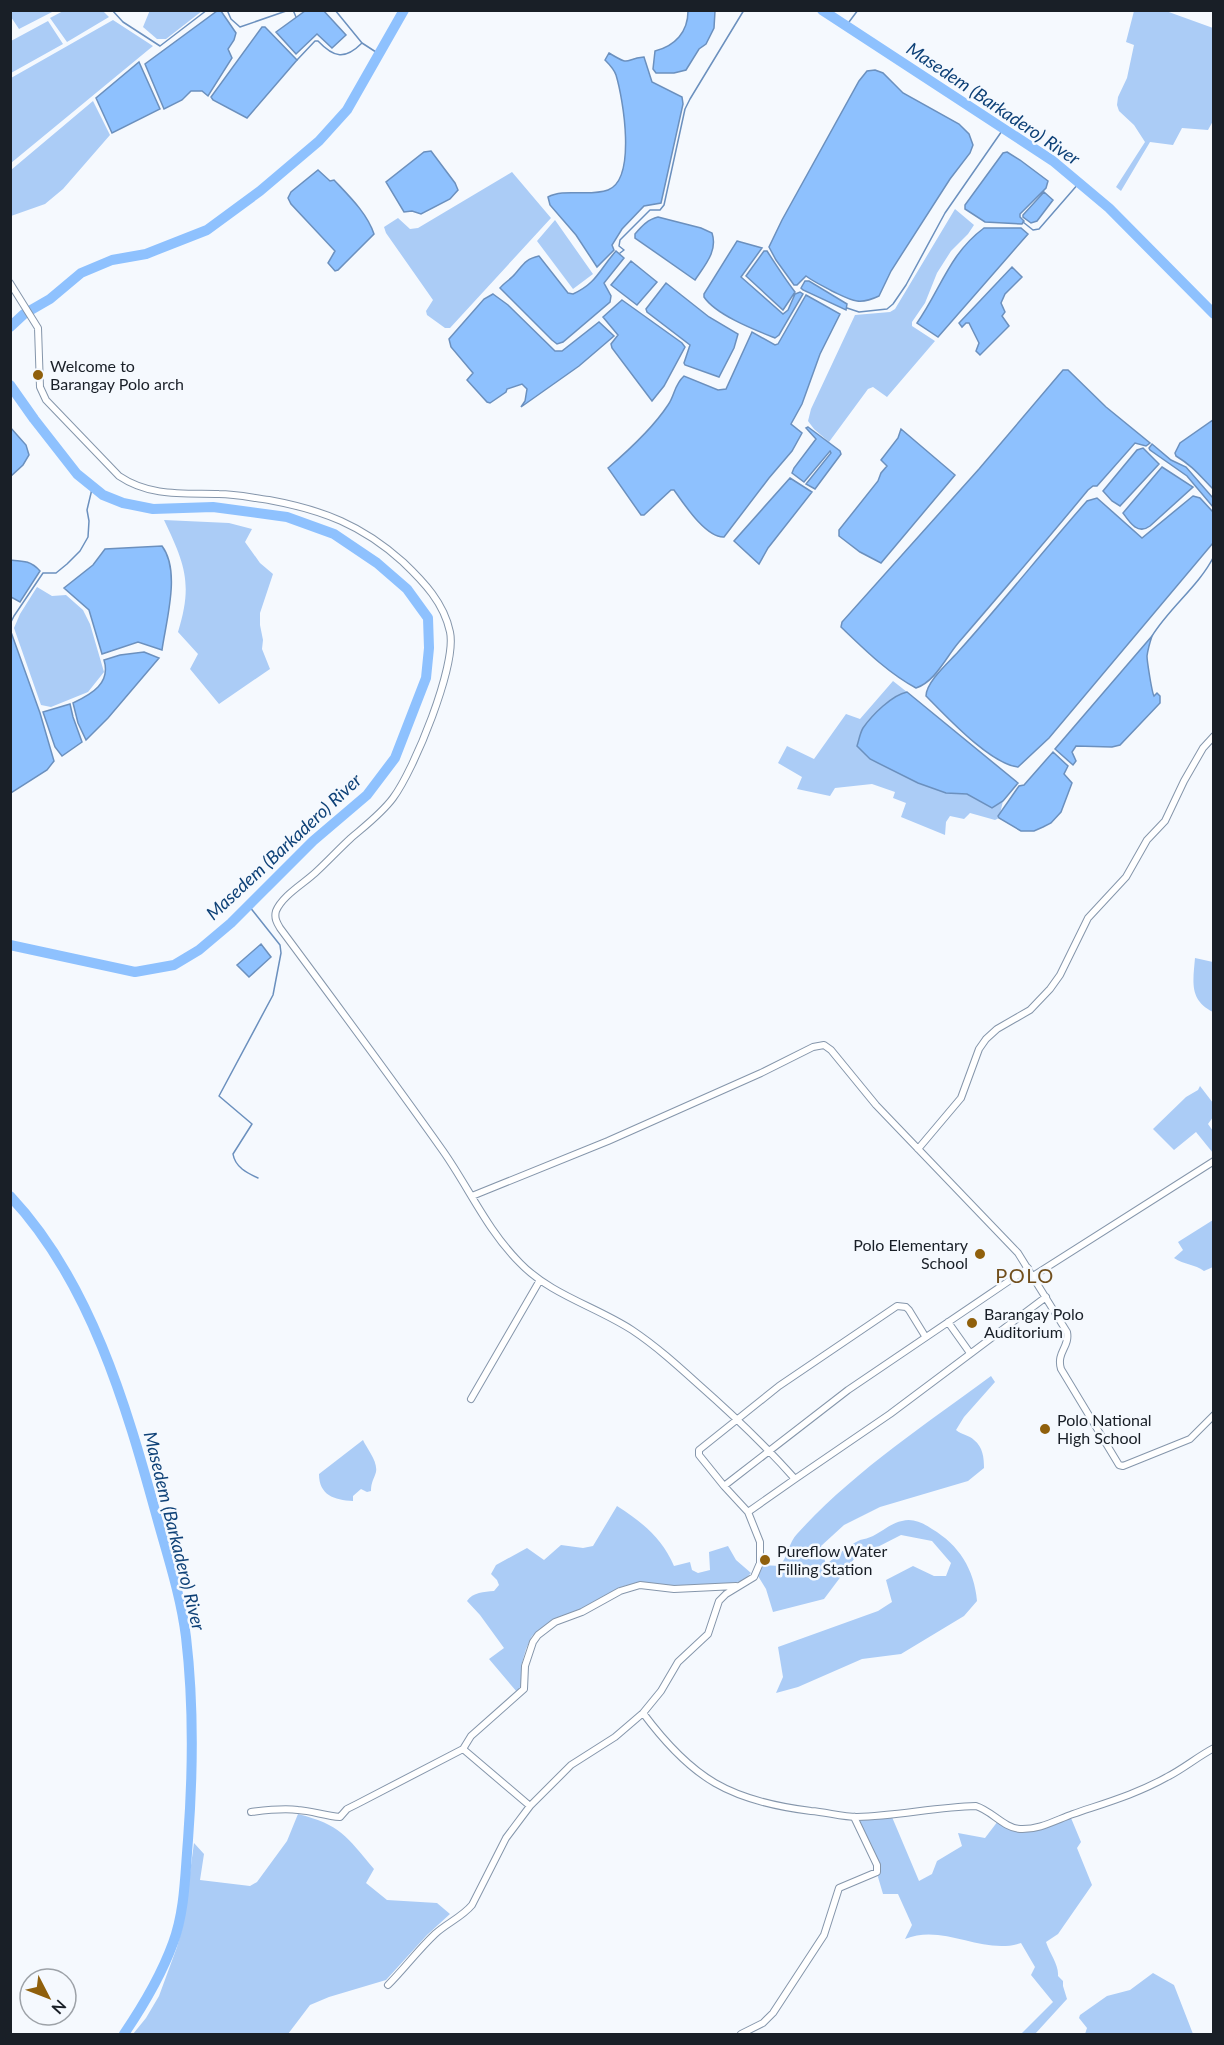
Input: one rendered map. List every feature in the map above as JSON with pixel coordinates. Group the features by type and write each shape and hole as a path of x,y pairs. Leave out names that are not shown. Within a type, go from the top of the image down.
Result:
{"street":[{"path":"10,283 38,328 40,387 46,400 108,466 129,482 146,489 171,494 247,496 326,514 356,527 386,547 420,579 441,606 451,638 447,666 431,722 402,783 393,798 379,813 289,895 276,912 276,919 280,928 367,1043 504,1246 540,1280 630,1328 656,1346 737,1419 795,1479"},
{"path":"918,1149 961,1098 982,1044 997,1029 1030,1010 1050,989 1060,975 1088,918 1126,877 1147,840 1165,821 1203,748 1214,736"},
{"path":"472,1196 608,1141 820,1045 831,1050 876,1105 997,1229 1028,1268 1067,1332 1068,1337 1059,1360 1060,1369 1119,1465 1123,1466 1190,1439 1214,1415"},
{"path":"1033,1276 1214,1161"},
{"path":"724,1486 848,1390 1028,1268"},
{"path":"471,1399 540,1280"},
{"path":"748,1512 872,1428 1046,1298"},
{"path":"388,1985 433,1936 472,1905 506,1838 530,1806 571,1765 615,1737 643,1713 661,1691 678,1662 708,1634 719,1601 754,1577 760,1557 760,1542 748,1512 698,1452 779,1386 897,1306 906,1307 909,1310 926,1336"},
{"path":"948,1322 970,1353"},
{"path":"251,1812 282,1809 340,1817 357,1803 463,1749 471,1736 524,1689 525,1666 538,1635 555,1622 582,1612 620,1591 640,1585 674,1590 740,1586"},
{"path":"643,1713 660,1736 688,1765 729,1791 762,1802 854,1817 976,1806 1019,1829 1033,1828 1114,1801 1152,1785 1214,1748"},
{"path":"463,1749 530,1806"},
{"path":"741,2034 763,2023 773,2013 824,1935 838,1888 877,1872 877,1865 854,1817"}],"shaded area":[{"path":"11,10 54,11 19,29"},
{"path":"65,10 103,11 109,17 67,42 50,18"},
{"path":"150,10 202,11 166,39 157,39 143,27"},
{"path":"323,10 346,35 332,48 317,34 296,54 276,32 305,11"},
{"path":"217,11 221,11 236,33 228,49 232,58 208,96 202,91 191,91 182,100 164,109 145,64"},
{"path":"688,11 715,11 714,28 706,44 699,49 686,70 656,73 653,69 655,51 669,46 679,37 686,25"},
{"path":"1134,11 1166,11 1213,28 1213,121 1208,130 1182,128 1173,145 1150,142 1121,191 1116,187 1145,142 1134,125 1119,111 1117,105 1118,97 1127,78 1134,45 1126,42"},
{"path":"113,20 153,46 11,163 11,78"},
{"path":"48,21 63,44 11,73 11,41"},
{"path":"262,27 265,27 297,60 247,118 211,97"},
{"path":"609,53 625,61 644,57 652,82 682,97 683,104 661,203 644,206 622,229 612,245 614,250 597,267 576,235 550,205 548,197 561,193 601,192 617,183 625,155 624,119 616,75 605,60"},
{"path":"139,62 160,109 112,133 96,98"},
{"path":"875,70 883,73 903,93 959,124 969,134 973,145 970,153 950,179 891,271 879,296 865,301 855,301 806,276 794,285 769,247 859,81 867,71"},
{"path":"93,101 110,135 63,189 45,204 11,216 11,170"},
{"path":"431,151 458,190 450,199 421,214 412,211 404,212 386,182 424,152"},
{"path":"1007,152 1048,181 1046,188 1020,214 1024,221 1022,224 985,222 965,209 965,205 1003,153"},
{"path":"318,170 330,181 334,180 351,199 367,219 374,234 335,271 328,263 335,251 288,198 291,192"},
{"path":"512,172 551,218 450,328 445,328 427,315 426,311 433,300 384,227 398,218 410,229 418,228"},
{"path":"1044,192 1053,200 1037,221 1031,223 1023,215"},
{"path":"955,209 974,225 951,251 937,273 925,303 912,322 912,326 935,341 887,397 873,387 868,389 829,442 808,421 811,409 855,315 890,312 895,309"},
{"path":"658,217 712,233 712,252 695,280 635,238 635,234 642,226"},
{"path":"555,220 593,274 573,289 537,241"},
{"path":"984,228 1021,228 1028,234 938,337 917,323 962,249"},
{"path":"737,241 762,248 741,277 783,314 788,310 795,294 800,292 803,294 775,338 726,316 704,297"},
{"path":"616,251 624,258 604,283 611,296 610,302 563,342 557,344 500,288 525,263 539,256 568,293 573,294 593,281"},
{"path":"764,251 767,251 795,292 783,310 746,276"},
{"path":"631,261 657,282 637,305 611,285"},
{"path":"1012,267 1022,277 1005,294 1001,303 1005,312 1002,316 1009,326 980,355 976,351 979,343 969,323 962,327 959,323"},
{"path":"805,281 809,281 847,304 846,310 803,290 801,288"},
{"path":"666,283 709,317 738,334 734,348 719,377 685,365 690,345 647,312 646,309"},
{"path":"493,294 508,305 555,351 562,351 599,322 614,336 579,366 521,407 525,401 527,389 522,384 507,389 490,403 487,402 467,380 473,373 451,347 449,339 484,299"},
{"path":"806,295 840,314 820,354 802,404 791,424 802,433 792,451 724,537 717,536 703,526 674,490 671,490 644,515 641,515 608,468 655,422 668,405 678,383 684,376 718,390 726,389 752,332 775,345 778,344"},
{"path":"622,300 685,347 664,386 652,401 612,348 611,344 618,335 603,317"},
{"path":"1063,370 1068,370 1106,407 1150,443 1146,446 1135,443 1097,486 1088,490 959,642 935,675 916,688 867,652 841,627 842,622 979,469"},
{"path":"1213,420 1213,489 1175,453 1180,443"},
{"path":"10,427 26,445 29,455 23,465 11,476"},
{"path":"808,427 841,454 815,489 806,484 831,453 830,451 804,482 792,473 816,439 806,428"},
{"path":"901,429 955,475 881,563 860,552 839,536 839,530 878,481 887,466 881,460 898,438"},
{"path":"1152,444 1171,460 1186,467 1213,498 1213,507 1187,476 1150,450"},
{"path":"1143,448 1159,464 1120,506 1103,491 1137,450"},
{"path":"1162,467 1193,487 1150,526 1138,528 1131,524 1123,513"},
{"path":"790,478 812,492 768,548 759,564 734,541"},
{"path":"1193,496 1200,498 1213,512 1213,543 1049,738 1018,767 1007,764 982,748 926,696 927,690 939,672 1087,501 1097,498 1142,538"},
{"path":"164,520 229,523 252,529 245,542 260,563 273,574 260,613 262,649 270,669 219,704 190,669 198,654 178,632 185,600 185,574"},
{"path":"162,546 168,556 171,569 171,596 162,650 138,642 102,654 89,610 64,588 93,565 105,549"},
{"path":"10,560 27,562 40,571 20,602 11,597"},
{"path":"37,587 52,596 66,595 83,610 90,624 104,672 88,692 51,707 41,705 14,628"},
{"path":"11,632 40,713 54,761 47,770 11,793"},
{"path":"1152,636 1147,659 1153,694 1154,696 1157,693 1160,696 1160,703 1120,745 1112,747 1076,746 1072,752 1076,761 1073,765 1055,749"},
{"path":"144,652 159,658 108,718 86,740 78,723 73,703 98,687 105,675 104,660"},
{"path":"893,681 907,692 889,701 872,717 862,730 857,746 946,793 967,794 992,808 1003,801 999,818 995,820 970,813 964,819 950,816 946,822 945,835 901,817 906,803 893,798 895,792 872,784 835,788 830,796 797,789 802,777 778,763 787,746 814,759 846,714 860,719"},
{"path":"907,692 1018,783 1003,801 992,808 967,794 946,793 918,783 870,759 857,746 862,730 872,717 889,701"},
{"path":"70,704 82,742 62,756 55,747 43,712"},
{"path":"1053,752 1068,766 1064,774 1072,783 1061,812 1051,823 1034,831 1021,831 999,818 998,816 1019,786 1024,785"},
{"path":"261,944 271,957 249,977 237,965"},
{"path":"1195,958 1213,962 1213,1012 1200,1002 1194,990"},
{"path":"1200,1086 1213,1103 1213,1117 1208,1124 1213,1131 1213,1153 1196,1132 1174,1150 1153,1129"},
{"path":"1213,1220 1213,1267 1204,1271 1174,1258 1183,1250 1178,1242"},
{"path":"991,1376 995,1382 964,1417 956,1430 977,1443 981,1449 984,1468 968,1481 880,1507 844,1525 821,1546 826,1565 851,1545 873,1536 894,1523 906,1520 918,1522 942,1535 964,1559 969,1568 977,1601 964,1616 901,1654 862,1659 798,1687 776,1693 783,1677 778,1647 878,1611 892,1602 886,1580 913,1566 934,1576 946,1576 951,1563 932,1541 901,1535 854,1559 824,1599 773,1612 766,1589 758,1576 761,1565 780,1566 794,1537 842,1490 890,1450"},
{"path":"363,1440 374,1459 376,1468 371,1491 361,1489 353,1496 353,1501 334,1498 325,1492 319,1474"},
{"path":"617,1506 635,1518 657,1539 674,1566 690,1562 692,1570 698,1573 710,1570 709,1552 728,1546 736,1560 751,1573 743,1581 731,1583 673,1587 640,1582 621,1587 578,1611 556,1618 532,1636 521,1666 522,1687 517,1692 489,1659 504,1648 467,1601 476,1594 494,1591 499,1585 491,1574 496,1565 527,1548 544,1560 561,1545 583,1548 593,1546"},
{"path":"298,1814 324,1823 342,1833 374,1869 366,1883 387,1900 437,1903 450,1914 427,1935 386,1980 310,2005 288,2034 133,2034 159,1996 177,1947 183,1925 194,1843 204,1854 200,1880 250,1886 257,1882 287,1841"},
{"path":"892,1817 919,1881 932,1874 937,1861 962,1846 958,1833 985,1838 998,1821 1020,1831 1071,1818 1081,1842 1077,1848 1092,1885 1058,1934 1046,1942 1056,1964 1058,1976 1063,1981 1067,1999 1035,2034 1021,2034 1053,2002 1031,1975 1035,1967 1021,1943 992,1946 934,1935 920,1935 905,1939 912,1925 898,1894 883,1894 878,1877 880,1867 857,1818"},
{"path":"1153,1973 1174,1985 1193,2034 1085,2034 1087,2028 1079,2018 1080,2015 1107,1996 1130,1990"}],"waterway":[{"path":"112,10 123,22 160,46 207,10"},
{"path":"227,10 231,19 240,27 289,10"},
{"path":"293,10 296,17"},
{"path":"335,10 362,43 379,54"},
{"name":"Masedem (Barkadero) River","path":"10,327 24,314 50,299 81,273 112,260 146,254 207,230 260,191 319,141 347,110 404,10"},
{"path":"620,253 624,250 619,246 620,240 650,210 660,210 664,205 685,109 744,10"},
{"name":"Masedem (Barkadero) River","path":"822,10 1053,161 1109,208 1214,314"},
{"path":"846,26 858,10"},
{"path":"297,60 315,41 334,54 340,55 350,52 362,43"},
{"path":"847,308 859,312 887,309 893,304 906,285 945,213 1004,128"},
{"path":"1023,222 1033,230 1039,229 1079,183"},
{"name":"Masedem (Barkadero) River","path":"10,385 77,474 103,495 123,503 153,509 213,507 287,517 334,534 377,563 407,589 428,618 429,648 426,678 395,758 367,795 313,841 231,923 199,950 174,965 135,972 10,945"},
{"path":"10,624 43,573 56,573 80,551 88,537 87,510 92,489"},
{"path":"1152,636 1167,615 1201,577 1214,556"},
{"path":"249,906 280,945 281,953 273,995 219,1096 252,1124 233,1154 239,1166 258,1178"},
{"name":"Masedem (Barkadero) River","path":"10,1196 38,1230 62,1266 102,1346 132,1430 184,1622 190,1688 192,1764 182,1906 177,1931 163,1967 145,2002 124,2034"}],"place":[{"name":"Welcome to Barangay Polo arch","path":"38,375"},
{"name":"Polo Elementary School","path":"980,1254"},
{"name":"Barangay Polo Auditorium","path":"972,1323"},
{"name":"Polo National High School","path":"1045,1429"},
{"name":"Pureflow Water Filling Station","path":"765,1560"}],"district":[{"name":"POLO","path":"1025,1276"}]}
